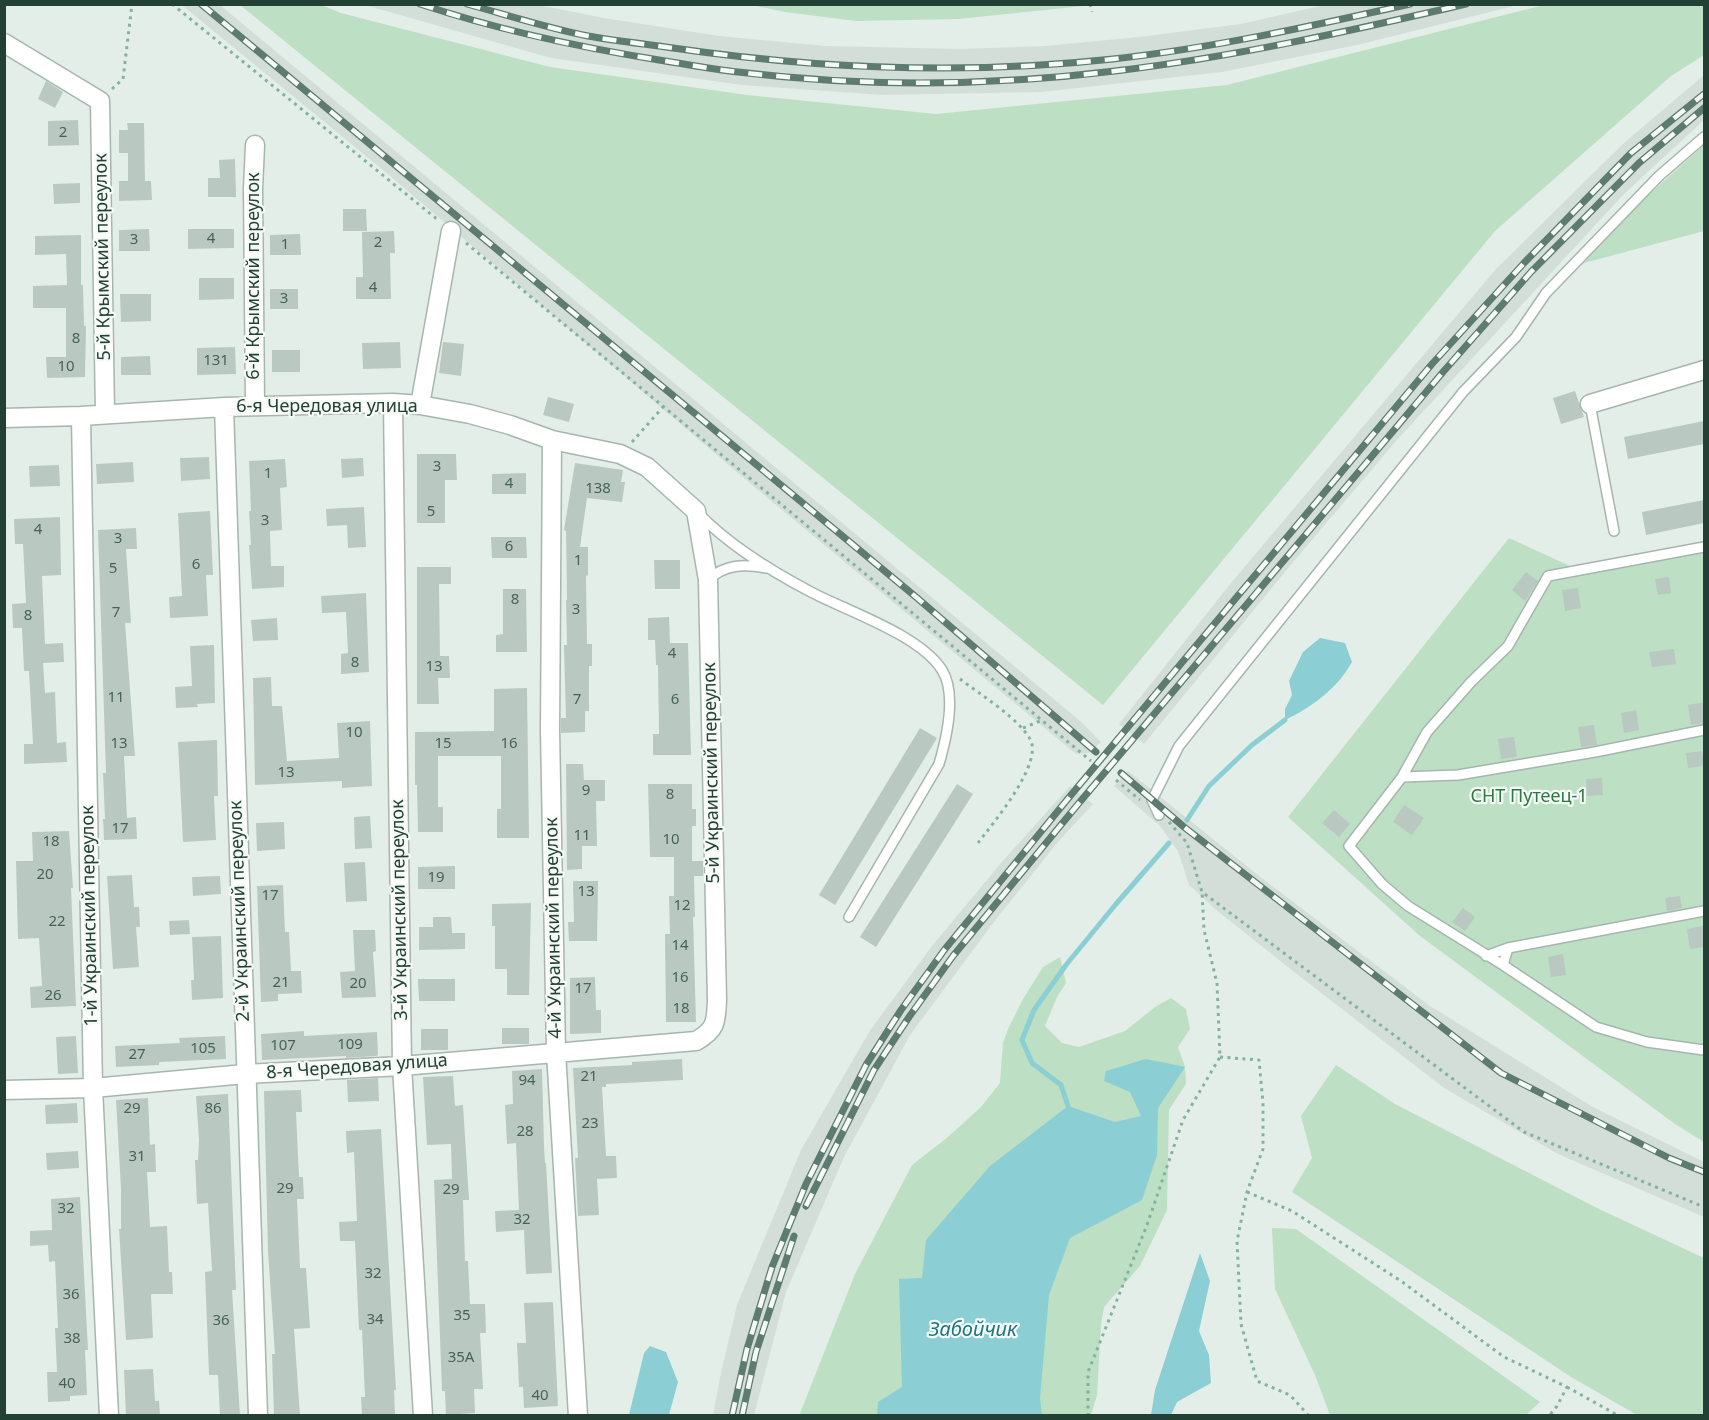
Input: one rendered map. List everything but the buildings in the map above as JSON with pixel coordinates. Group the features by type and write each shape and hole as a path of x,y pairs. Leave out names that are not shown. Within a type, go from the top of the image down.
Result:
{"street":[{"path":"4,43 100,101"},
{"name":"5-й Крымский переулок","path":"100,101 105,414"},
{"name":"6-й Крымский переулок","path":"255,145 253,189 255,406"},
{"path":"420,405 450,231"},
{"path":"1590,404 1704,370"},
{"name":"6-я Чередовая улица","path":"4,418 255,406 393,403 420,405 470,414 552,440 620,454 647,467 696,511"},
{"name":"3-й Украинский переулок","path":"393,403 402,1065 423,1416"},
{"name":"2-й Украинский переулок","path":"224,407 258,1416"},
{"name":"1-й Украинский переулок","path":"81,416 93,1088 109,1416"},
{"name":"4-й Украинский переулок","path":"552,440 550,730 556,1052 578,1416"},
{"name":"5-й Украинский переулок","path":"696,511 708,580 717,1001 716,1021 709,1034"},
{"name":"8-я Чередовая улица","path":"4,1090 93,1088 245,1074 402,1065 696,1041 709,1034"}],"lane":[{"path":"1159,815 1152,800 1179,746 1433,429 1463,392 1516,337 1546,293 1659,176 1704,137"},
{"path":"1590,404 1614,531"},
{"path":"696,511 712,528 771,569 810,592 891,630 924,650 943,671 949,697 947,736 939,764 849,917"},
{"path":"1704,547 1548,576 1508,646 1471,682 1427,732 1402,777 1349,846 1382,884 1408,906 1503,965 1596,1027 1647,1042 1704,1050"},
{"path":"708,580 724,568 747,564 771,569"},
{"path":"1402,777 1458,775 1595,753 1704,730"},
{"path":"1486,956 1509,948 1704,910"},
{"path":"1503,965 1509,948"}],"path":[{"path":"100,101 123,79 132,4"},
{"path":"172,4 1091,761"},
{"path":"1090,4 1092,12"},
{"path":"620,454 664,407"},
{"path":"960,678 1023,728 1032,741 1032,756 1026,775 978,843"},
{"path":"1023,728 1041,721"},
{"path":"1088,1416 1089,1372 1147,1225 1183,1120 1220,1057 1217,983 1204,930 1202,892 1187,843 1170,823 1116,780"},
{"path":"1202,892 1524,1132 1704,1207"},
{"path":"1220,1057 1259,1060 1263,1103 1263,1149 1247,1192 1237,1241 1241,1324 1257,1381 1290,1395 1309,1416"},
{"path":"1247,1192 1292,1211 1401,1281 1504,1357 1567,1387 1619,1416"},
{"path":"1550,1416 1567,1387"}],"shaded area":[{"path":"182,5 220,5 1079,720 1101,742 1088,753 1076,754 752,485 389,175"},
{"path":"365,5 539,5 719,36 825,46 961,49 1045,46 1139,37 1241,24 1324,5 1518,5 1357,45 1222,72 1041,92 883,95 742,85 551,58"},
{"path":"1704,75 1704,120 1623,195 1396,441 1144,744 1119,724 1231,583 1496,269 1624,143"},
{"path":"1128,771 1263,879 1430,1006 1593,1107 1704,1162 1704,1217 1558,1154 1444,1088 1215,909 1189,885 1178,851 1160,826 1114,786"},
{"path":"1070,786 1093,804 1057,843 994,922 910,1035 844,1157 786,1292 754,1415 713,1415 737,1305 801,1150 869,1032 932,946 1001,863"}],"green space":[{"path":"240,5 321,5 341,13 550,67 747,95 936,114 1227,85 1544,5 1704,5 1704,55 1671,76 1495,231 1103,705"},
{"path":"752,5 1083,5 958,19 856,21 785,12"},
{"path":"1704,145 1704,231 1584,263 1614,226"},
{"name":"СНТ Путеец-1","path":"1509,538 1570,566 1704,543 1704,1142 1675,1124 1420,936 1288,817"},
{"path":"1060,957 1066,983 1057,997 1045,1026 1062,1043 1079,1047 1125,1031 1155,1007 1171,998 1186,1009 1190,1029 1178,1047 1185,1067 1186,1084 1169,1110 1167,1210 1140,1266 1104,1307 1097,1395 1091,1415 799,1416 855,1274 912,1165 981,1107 1000,1083 1003,1043 1008,1029 1043,967"},
{"path":"1336,1065 1395,1104 1597,1208 1704,1258 1704,1415 1637,1415 1571,1377 1292,1192 1312,1158 1301,1116"},
{"path":"1272,1228 1296,1229 1540,1402 1526,1415 1330,1415 1315,1375 1275,1289"}],"water":[{"path":"1320,638 1345,643 1352,662 1339,681 1323,696 1285,720 1285,709 1292,695 1289,681 1303,652"},
{"name":"Забойчик","path":"1146,1059 1185,1067 1158,1108 1157,1155 1142,1200 1070,1238 1049,1295 1040,1398 1042,1415 877,1415 878,1402 902,1387 899,1279 922,1278 926,1240 990,1166 1068,1106 1115,1122 1141,1116 1130,1092 1104,1081 1106,1071"},
{"path":"1200,1253 1210,1281 1199,1331 1209,1355 1211,1383 1177,1402 1171,1415 1151,1415 1155,1390"},
{"path":"650,1346 666,1352 678,1382 669,1415 629,1415 644,1353"}],"waterway":[{"path":"1187,820 1209,786 1252,745 1285,720"},
{"path":"1068,1106 1061,1085 1032,1063 1022,1040 1034,1010 1066,965 1169,843"}],"railway":[{"path":"201,4 916,597 1096,752"},
{"path":"420,4 538,37 708,68 785,77 926,83 1021,80 1159,65 1292,42 1466,4"},
{"path":"467,4 599,38 783,61 948,68 1058,64 1188,49 1262,36 1410,4"},
{"path":"732,1416 747,1349 772,1267 806,1184 866,1065 901,1010 945,949 1432,364 1524,263 1631,153 1704,94"},
{"path":"806,1206 874,1070 953,956 1079,803 1443,372 1531,272 1639,163 1704,108"},
{"path":"1121,773 1184,827 1501,1073 1669,1158 1704,1172"},
{"path":"742,1416 756,1352 794,1236"}]}
